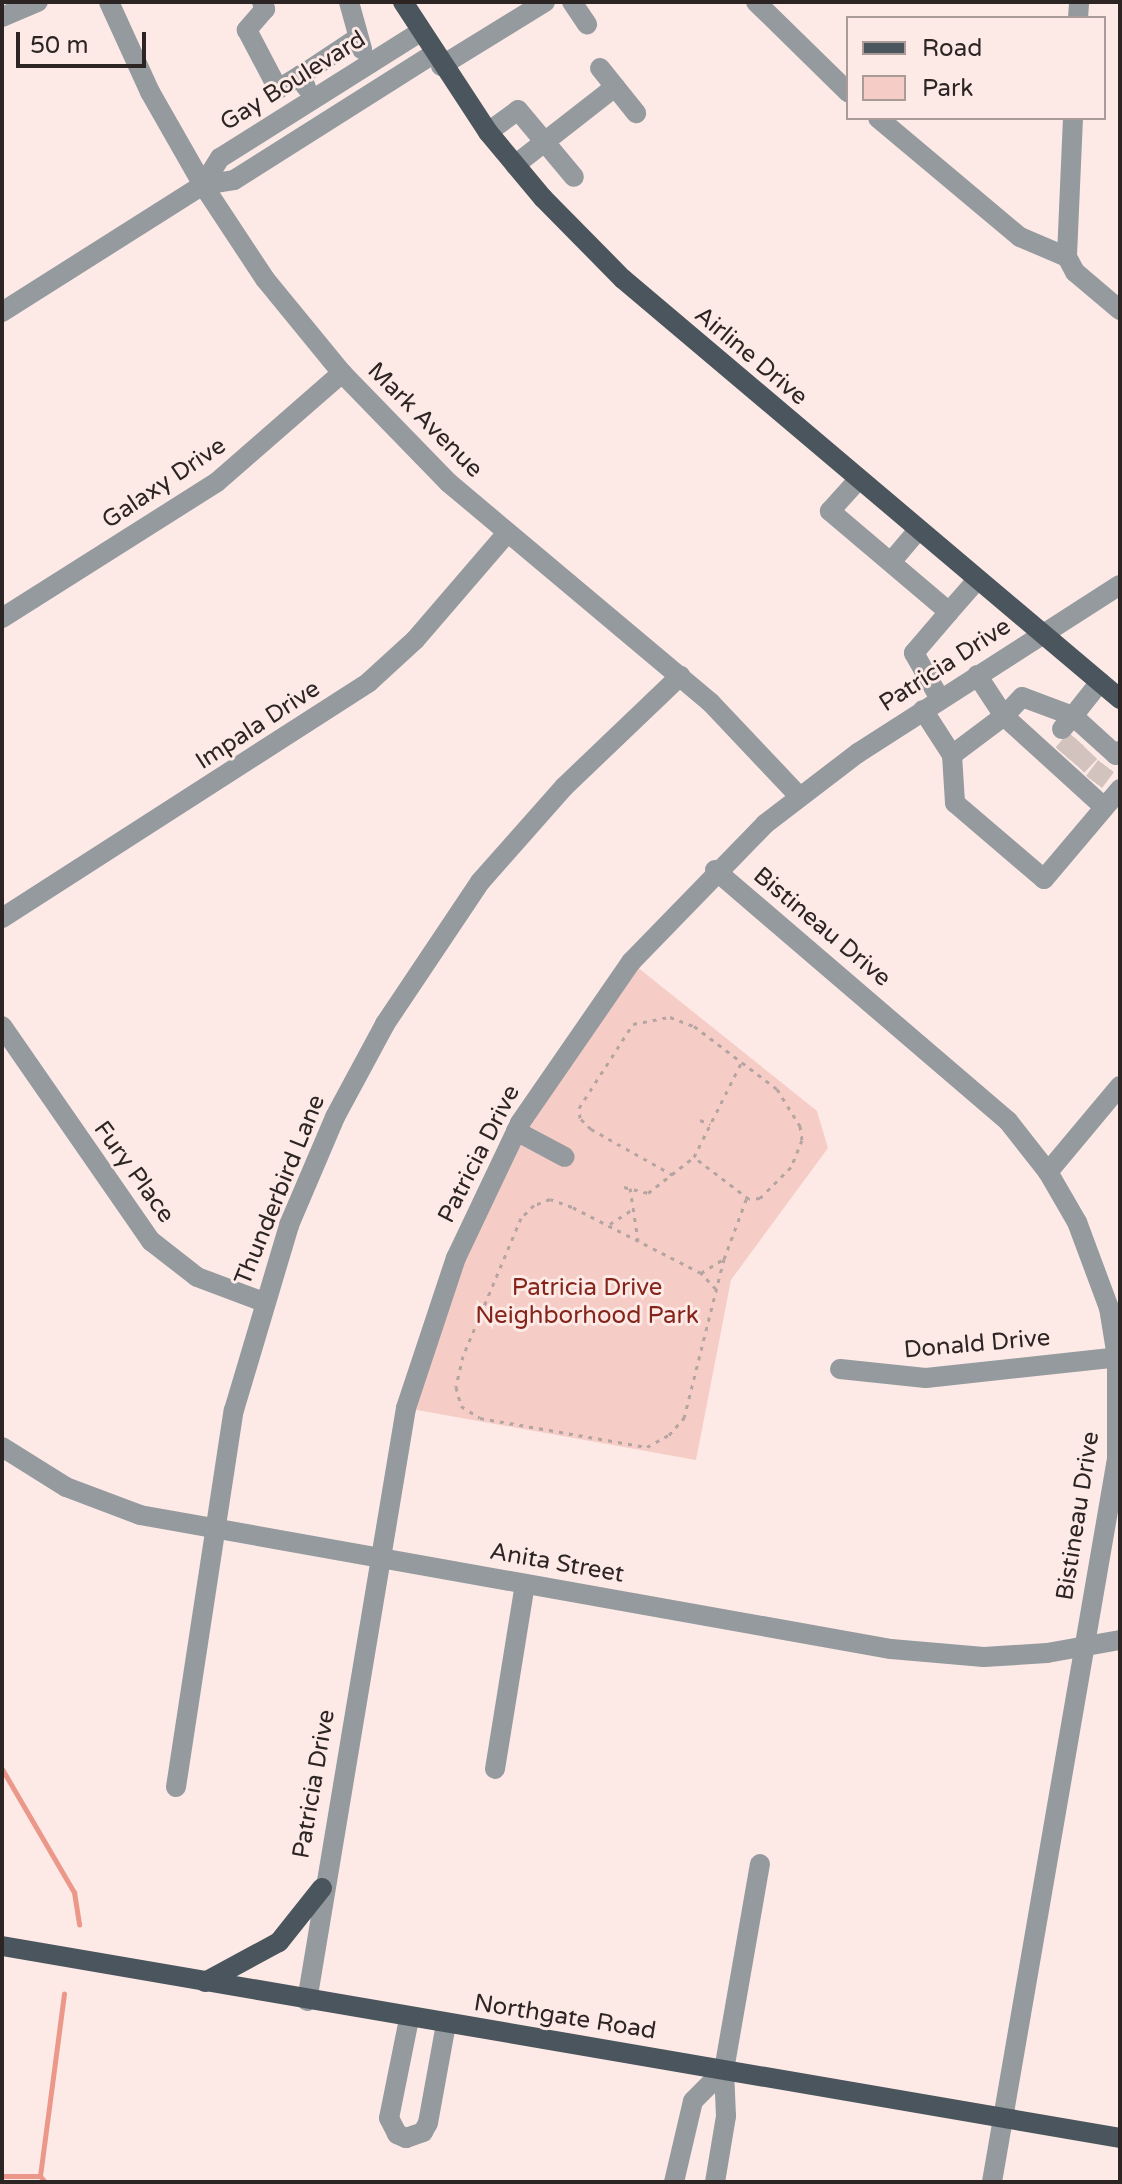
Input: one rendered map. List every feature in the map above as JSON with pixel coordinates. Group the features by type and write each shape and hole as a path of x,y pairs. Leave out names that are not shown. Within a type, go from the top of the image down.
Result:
{"main road":[{"name":"Airline Drive","path":"403,2 437,60 488,132 515,165 623,279 1120,699"},
{"path":"205,1982 279,1942 322,1888"},
{"name":"Northgate Road","path":"2,1946 409,2019 1120,2138"}],"street":[{"path":"2,17 38,2"},
{"name":"Mark Avenue","path":"109,2 150,92 203,185 265,279 342,373 449,483 680,676 799,796"},
{"path":"262,2 265,9 247,30 278,89 356,39"},
{"path":"349,2 357,18 356,39 370,63"},
{"name":"Gay Boulevard","path":"2,312 203,185 234,180 327,121 545,2"},
{"path":"572,2 587,24"},
{"path":"756,2 846,90"},
{"name":"Gay Boulevard","path":"203,185 220,158 420,32"},
{"path":"600,68 636,113"},
{"path":"300,76 327,121"},
{"path":"515,165 615,87"},
{"path":"488,132 518,110 574,177"},
{"path":"880,120 1020,237 1067,257"},
{"path":"1073,120 1067,257 1075,272 1120,310"},
{"name":"Galaxy Drive","path":"2,618 217,482 342,373"},
{"path":"858,480 830,511 949,612"},
{"path":"891,562 918,530"},
{"name":"Impala Drive","path":"2,918 369,682 415,640 507,533"},
{"path":"977,580 914,653 952,755 955,803 1044,879 1120,789"},
{"name":"Patricia Drive","path":"307,2001 322,1888 406,1408 472,1219 516,1131 597,1007 715,870 799,796 977,675 1120,585"},
{"path":"977,675 1004,716 1107,767"},
{"name":"Thunderbird Lane","path":"176,1787 234,1410 264,1302 335,1117 422,965 480,882 540,812 680,676"},
{"path":"1070,747 1100,682"},
{"path":"952,755 1004,716 1022,697 1070,747 1107,767"},
{"path":"1104,807 1107,767"},
{"name":"Bistineau Drive","path":"715,870 990,1103 1048,1172 1096,1265 1118,1357 1117,1459 992,2182"},
{"name":"Fury Place","path":"2,1026 151,1241 197,1277 264,1302"},
{"path":"1048,1172 1120,1086"},
{"path":"516,1131 565,1157"},
{"name":"Donald Drive","path":"840,1369 926,1378 1118,1357"},
{"name":"Anita Street","path":"2,1447 66,1487 104,1503 216,1531 921,1654 984,1657 1083,1648 1120,1640"},
{"path":"495,1769 525,1584"},
{"path":"715,2182 726,2116 724,2070 760,1864"},
{"path":"409,2019 389,2118 397,2134 406,2138 423,2132 428,2123 446,2024"},
{"path":"674,2182 693,2101 724,2070"}],"path":[{"path":"673,1175 591,1129 580,1118 579,1108 622,1034 648,1018 670,1017 694,1026 742,1062 787,1101 802,1140 791,1167 771,1192 747,1197 694,1157"},
{"path":"624,1187 648,1193 694,1157 742,1062"},
{"path":"700,1120 710,1124"},
{"path":"630,1188 638,1240"},
{"path":"716,1289 701,1273 550,1199 521,1218 463,1356 456,1387 461,1406 480,1418 647,1447 669,1435 684,1418 724,1259 747,1197"},
{"path":"608,1225 633,1209"},
{"path":"701,1273 724,1259"}],"green space":[{"name":"Patricia Drive Neighborhood Park","path":"631,962 817,1111 828,1148 731,1280 696,1460 406,1408 516,1131"}],"waterway":[{"path":"2,1769 74,1892 79,1925"},
{"path":"40,2176 64,1994"},
{"path":"2,2176 40,2176 45,2182"}],"tunnel":[{"path":"1063,754 1076,739"},
{"path":"1077,766 1090,752"},
{"path":"1094,782 1106,766"}]}
